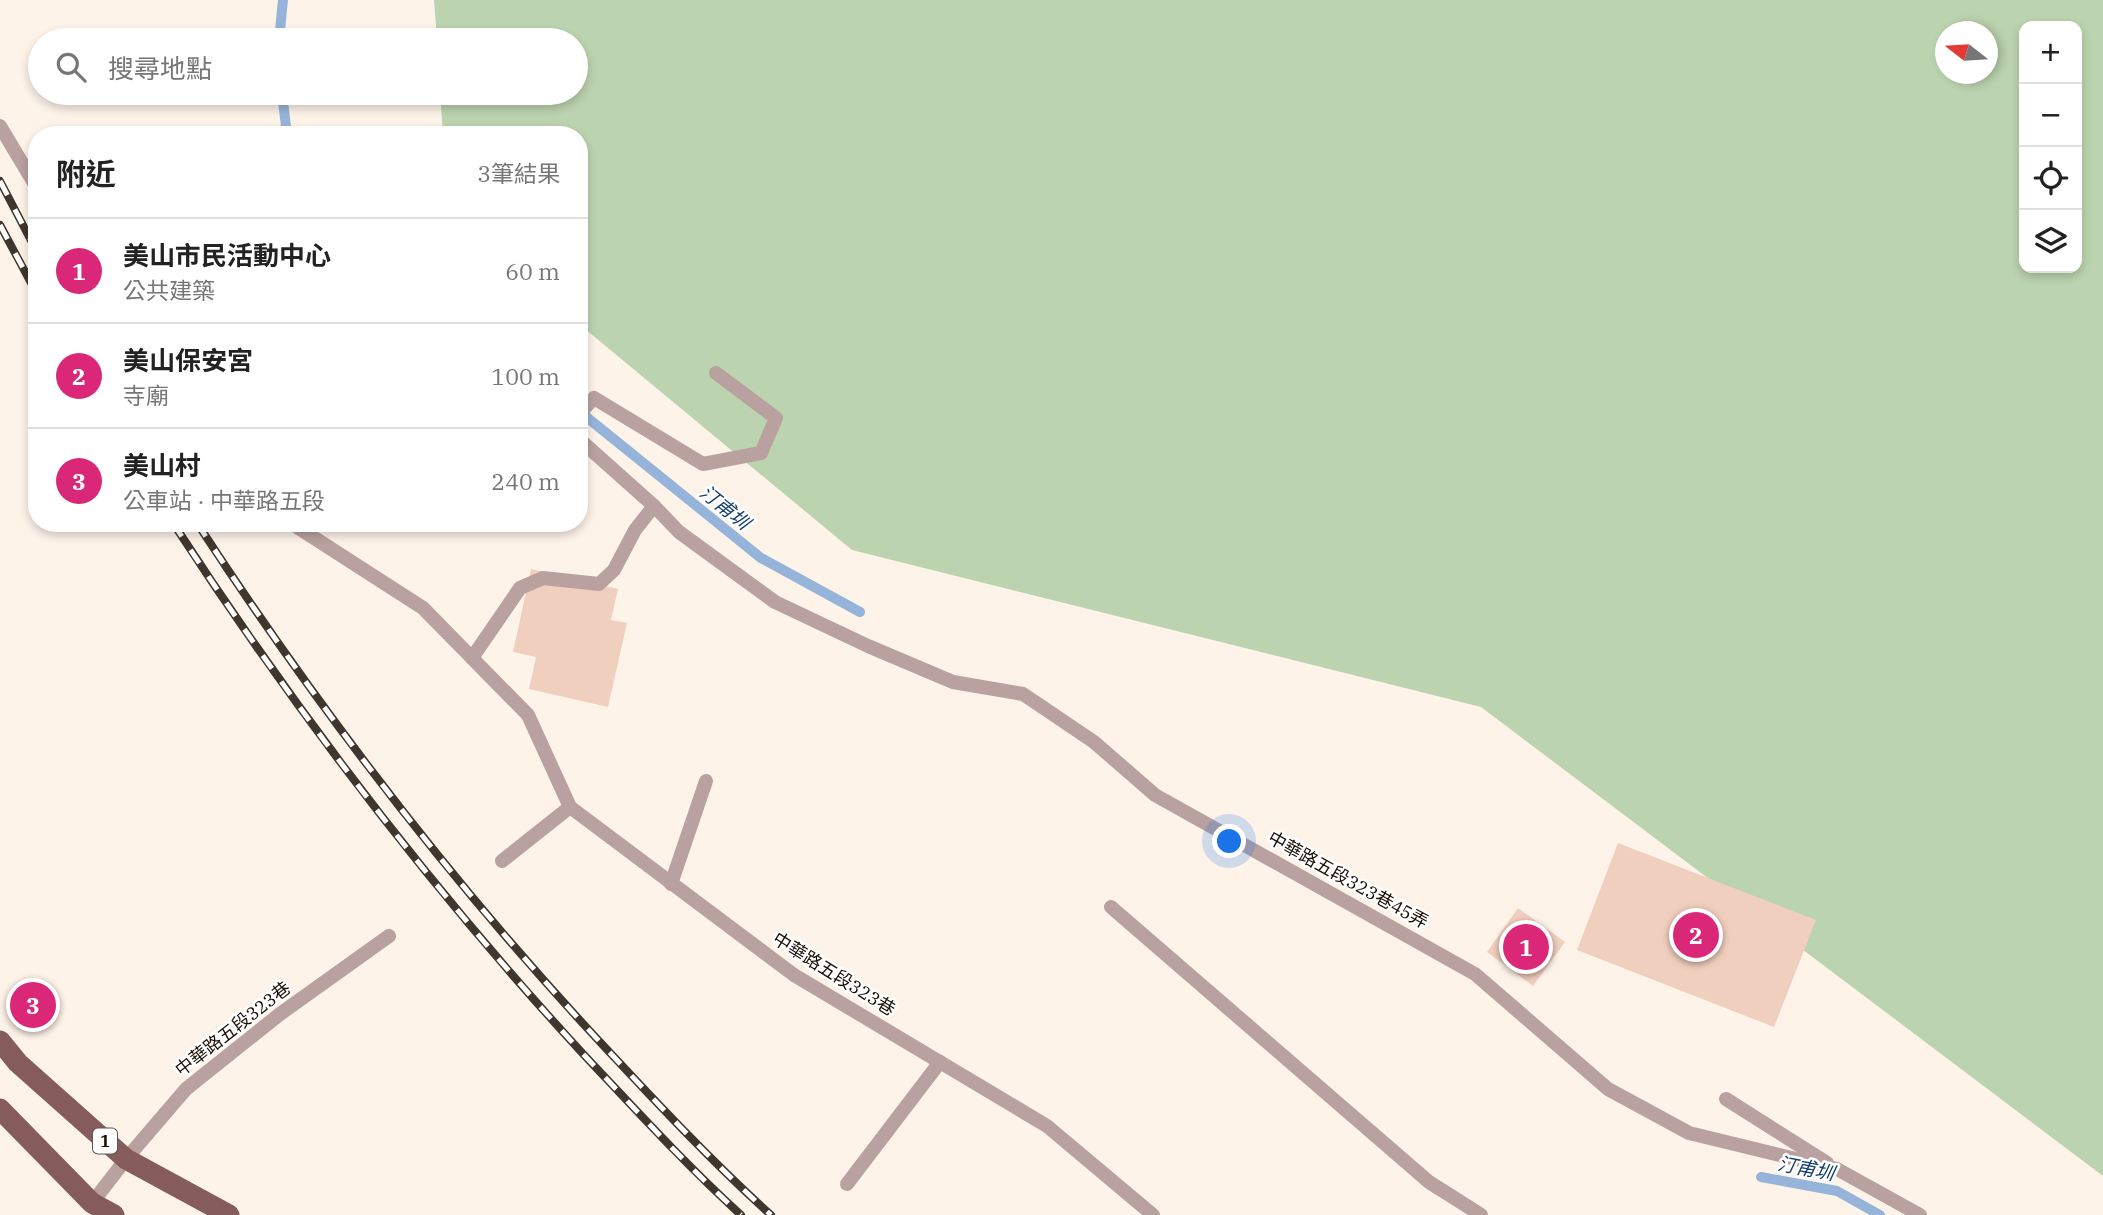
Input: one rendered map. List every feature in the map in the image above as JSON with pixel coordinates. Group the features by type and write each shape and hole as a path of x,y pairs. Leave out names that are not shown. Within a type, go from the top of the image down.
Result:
{"main road":[{"name":"1","path":"0,1041 18,1063 126,1159 229,1215"},
{"path":"0,1109 92,1203 114,1215"}],"lane":[{"path":"0,126 28,173"},
{"path":"588,404 594,398 703,464 761,453 776,418 716,373"},
{"name":"中華路五段323巷45弄","path":"588,447 679,532 775,603 953,682 1023,694 1094,742 1155,795 1475,974 1608,1089 1689,1133 1837,1169 1920,1215"},
{"path":"472,658 520,588 543,578 599,584 614,570 635,530 653,506"},
{"path":"305,532 424,608 528,715 570,807 502,861"},
{"path":"671,884 706,781"},
{"name":"中華路五段323巷","path":"570,807 794,975 1047,1126 1153,1215"},
{"path":"1111,907 1429,1182 1481,1215"},
{"name":"中華路五段323巷","path":"92,1203 186,1089 280,1014 389,936"},
{"path":"847,1184 940,1062"},
{"path":"1726,1099 1837,1169"}],"green space":[{"path":"434,0 2103,0 2103,1176 1481,707 852,550 588,331 588,126 442,126 441,105 588,105 588,28 436,28"}],"building":[{"path":"531,569 618,589 611,620 627,623 608,707 529,689 536,657 513,652"},
{"path":"1618,843 1816,920 1774,1027 1577,950"},
{"path":"1518,908 1565,942 1533,986 1487,952"}],"waterway":[{"name":"汀甫圳","path":"280,28 283,0"},
{"name":"汀甫圳","path":"283,105 286,126"},
{"name":"汀甫圳","path":"588,418 761,558 860,612"},
{"name":"汀甫圳","path":"1761,1177 1837,1191 1880,1215"}],"railway":[{"path":"0,181 28,235"},
{"path":"0,225 28,277"},
{"path":"179,532 317,731 473,929 585,1056 681,1157 741,1215"},
{"path":"203,532 338,726 438,856 545,981 641,1086 771,1215"}],"place":[{"name":"美山保安宮","path":"1696,935"},
{"name":"美山市民活動中心","path":"1526,947"},
{"name":"美山村","path":"33,1005"}]}
